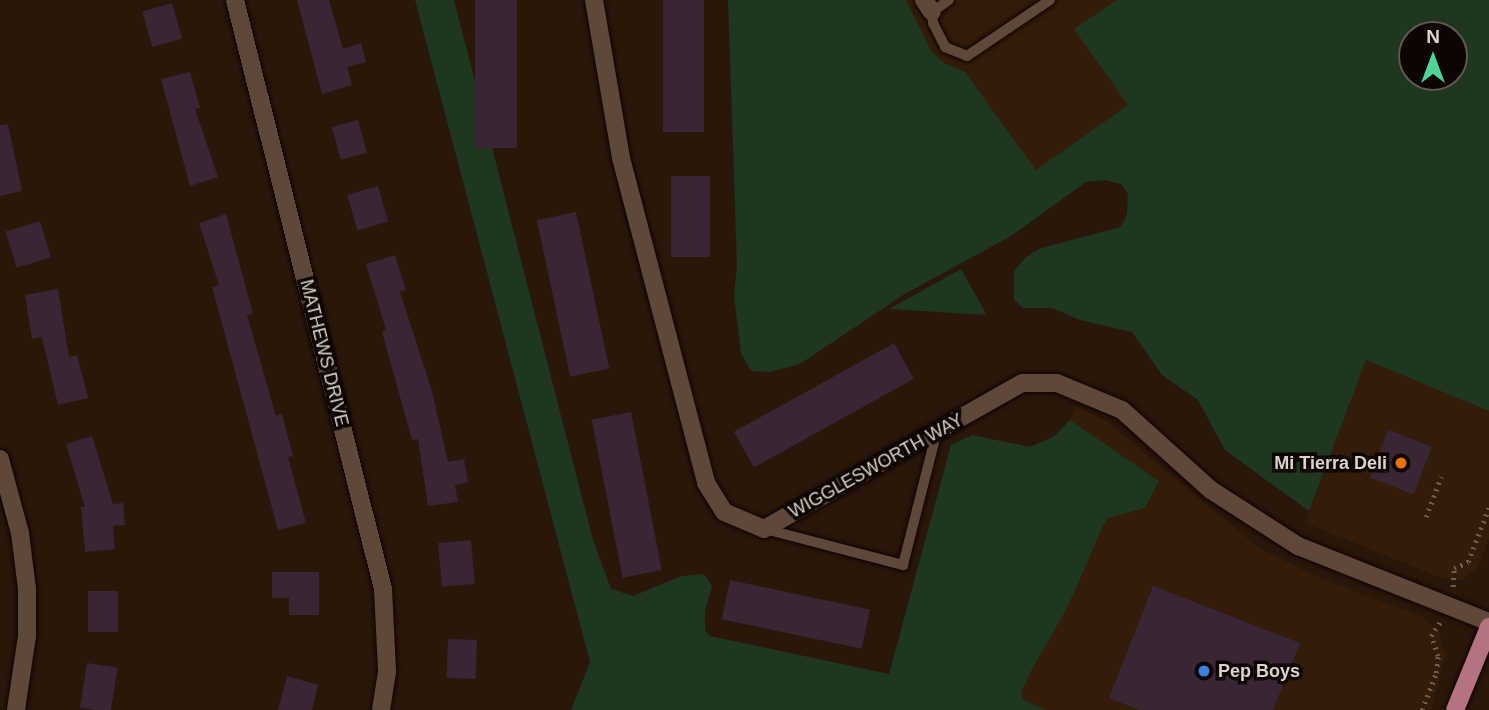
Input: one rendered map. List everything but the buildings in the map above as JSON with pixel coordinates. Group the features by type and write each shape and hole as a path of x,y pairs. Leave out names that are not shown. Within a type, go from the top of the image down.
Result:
{"main road":[{"path":"1455,710 1489,624"}],"street":[{"name":"MATHEWS DRIVE","path":"235,0 383,589 387,672 381,710"},
{"path":"594,0 621,158 706,483 724,512 764,529"},
{"name":"WIGGLESWORTH WAY","path":"764,529 1022,383 1057,383 1087,392 1136,420 1211,490 1287,540 1489,624"},
{"path":"0,459 20,533 27,589 27,636 16,710"}],"lane":[{"path":"949,0 928,6 937,35 945,47 973,56 1050,0"},
{"path":"764,529 903,565 937,431"}],"path":[{"path":"1426,517 1441,477"},
{"path":"1456,580 1454,568 1468,562 1489,507"},
{"path":"1422,710 1436,673 1438,656 1431,636 1437,631"}],"shaded area":[{"path":"768,0 1351,0 783,352"},
{"path":"1366,359 1489,411 1489,539 1478,567 1463,580 1444,579 1305,523"},
{"path":"1077,406 1109,423 1259,548 1315,576 1425,618 1439,633 1446,655 1431,710 921,710"}],"green space":[{"path":"415,0 454,0 593,540 611,589 633,596 681,576 704,574 712,586 705,611 705,630 710,636 889,674 951,445 972,435 1030,447 1053,437 1070,420 1159,481 1145,508 1108,518 1067,608 1031,671 1021,693 1024,700 1046,710 571,710 590,662"},
{"path":"728,0 906,0 931,51 944,63 965,72 1036,170 1128,105 1074,29 1117,0 1489,0 1489,411 1366,360 1309,511 1225,450 1198,400 1162,375 1132,332 1080,320 1052,308 1023,308 1014,300 1014,271 1025,258 1041,248 1121,227 1127,214 1128,194 1121,184 1104,180 1086,182 1011,236 903,295 800,364 770,372 751,371 741,353 734,297 737,266"},
{"path":"961,269 987,315 889,309"}],"place":[{"name":"Mi Tierra Deli","path":"1401,463"},
{"name":"Pep Boys","path":"1204,671"}]}
